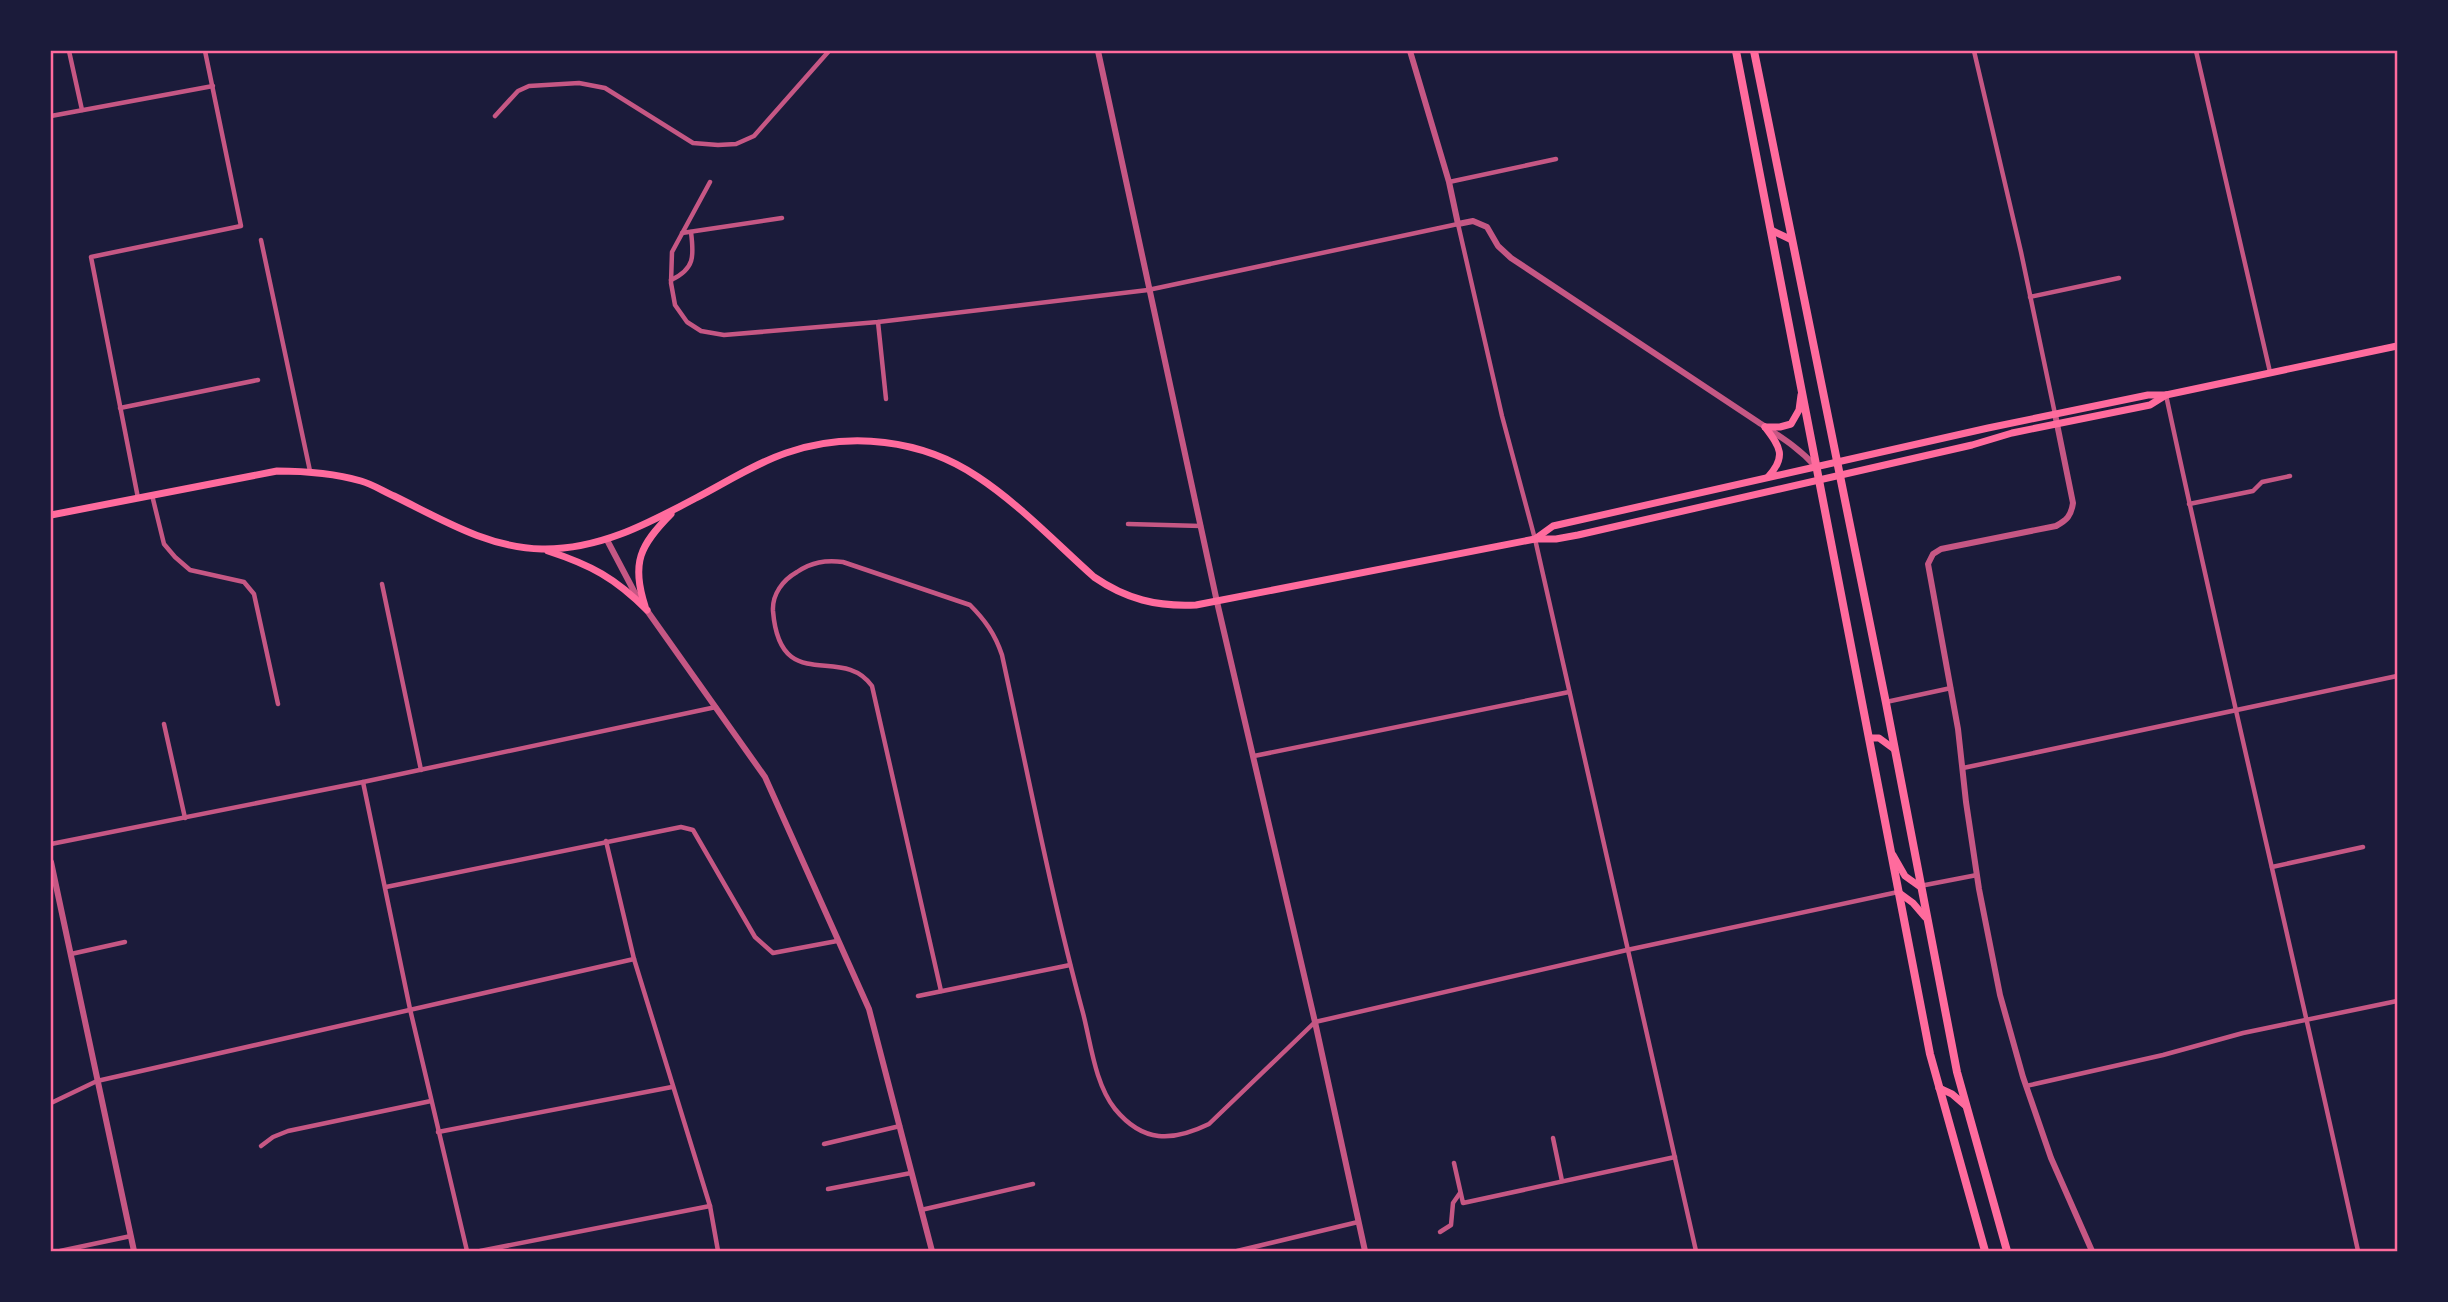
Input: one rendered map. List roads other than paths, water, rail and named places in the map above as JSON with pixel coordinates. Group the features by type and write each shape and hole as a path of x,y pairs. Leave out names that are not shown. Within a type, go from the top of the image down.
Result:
{"highway":[{"path":"1736,51 1898,892 1939,1088 1985,1251"},
{"path":"1754,51 1885,703 1925,917 1966,1105 2007,1251"}],"main road":[{"path":"1771,230 1792,240"},
{"path":"1535,539 1553,526 1837,462 2055,414 2148,395 2166,395 2397,346"},
{"path":"1765,427 1791,424 1800,410 1802,391"},
{"path":"541,549 607,540 676,509 767,461 798,449 852,441 891,443 935,455 978,477 1094,577 1117,591 1160,605 1196,606 1535,539 1578,535 2150,405 2166,395"},
{"path":"1765,427 1777,443 1780,456 1777,466 1767,478"},
{"path":"51,514 277,471 310,471 362,481 484,539 541,549 583,563 625,588 647,610"},
{"path":"647,610 639,588 641,556 650,534 676,509"},
{"path":"1869,738 1879,738 1894,749"},
{"path":"1891,851 1905,876 1919,886"},
{"path":"1898,892 1925,917"},
{"path":"1939,1088 1966,1105"}],"street":[{"path":"69,51 82,110"},
{"path":"138,498 91,257 241,226 205,51"},
{"path":"495,116 518,91 529,86 579,83 605,88 693,143 736,144 754,136 829,51"},
{"path":"1098,51 1217,602 1315,1022 1365,1251"},
{"path":"1410,51 1449,182 1502,416 1535,539 1696,1251"},
{"path":"1973,51 2030,297 2073,503 2066,521 2056,526 1941,550 1929,560 1951,688 1977,875 1998,988 2026,1086 2057,1173 2092,1251"},
{"path":"2196,51 2270,373"},
{"path":"51,116 213,86"},
{"path":"1449,182 1556,159"},
{"path":"710,182 672,253 671,280 676,305 687,322 701,331 724,335 878,322 1148,290 1473,221 1487,226 1498,246 1511,258 1801,450 1816,467"},
{"path":"681,233 782,218"},
{"path":"671,280 685,272 692,260 691,232"},
{"path":"261,240 310,471"},
{"path":"2030,297 2119,278"},
{"path":"878,322 886,399"},
{"path":"120,408 258,380"},
{"path":"2166,395 2358,1251"},
{"path":"2189,504 2253,491 2262,482 2290,475"},
{"path":"152,495 164,544 175,557 199,573 244,582 254,594 278,704"},
{"path":"1128,524 1201,526"},
{"path":"607,540 629,583 765,777 869,1009 932,1251"},
{"path":"941,992 872,686 865,675 856,670 805,665 791,656 782,645 774,621 772,605 777,591 788,577 807,565 827,560 843,562 970,605 990,628 1002,654 1070,965 1103,1089 1114,1108 1135,1128 1153,1136 1174,1138 1209,1124 1315,1022 1627,950 1898,892"},
{"path":"382,584 421,770"},
{"path":"1963,768 2397,676"},
{"path":"1885,703 1951,688"},
{"path":"1254,756 1569,692"},
{"path":"51,844 363,782 716,707"},
{"path":"164,724 185,818"},
{"path":"363,782 410,1009 467,1251"},
{"path":"386,887 681,827 692,830 700,840 755,937 773,953 837,941"},
{"path":"606,841 634,959 710,1206 718,1251"},
{"path":"2272,867 2363,847"},
{"path":"51,862 134,1251"},
{"path":"1919,886 1977,875"},
{"path":"71,954 125,942"},
{"path":"51,1103 97,1081 634,959"},
{"path":"918,996 1070,965"},
{"path":"2026,1086 2308,1019 2397,1001"},
{"path":"438,1132 672,1087"},
{"path":"261,1146 288,1131 431,1101"},
{"path":"824,1144 901,1126"},
{"path":"1553,1138 1562,1181"},
{"path":"1454,1163 1463,1203 1675,1157"},
{"path":"828,1189 911,1173"},
{"path":"921,1210 1033,1184"},
{"path":"1440,1232 1451,1225 1453,1203 1460,1193"},
{"path":"480,1251 710,1206"},
{"path":"1237,1251 1358,1222"},
{"path":"60,1251 131,1236"}]}
